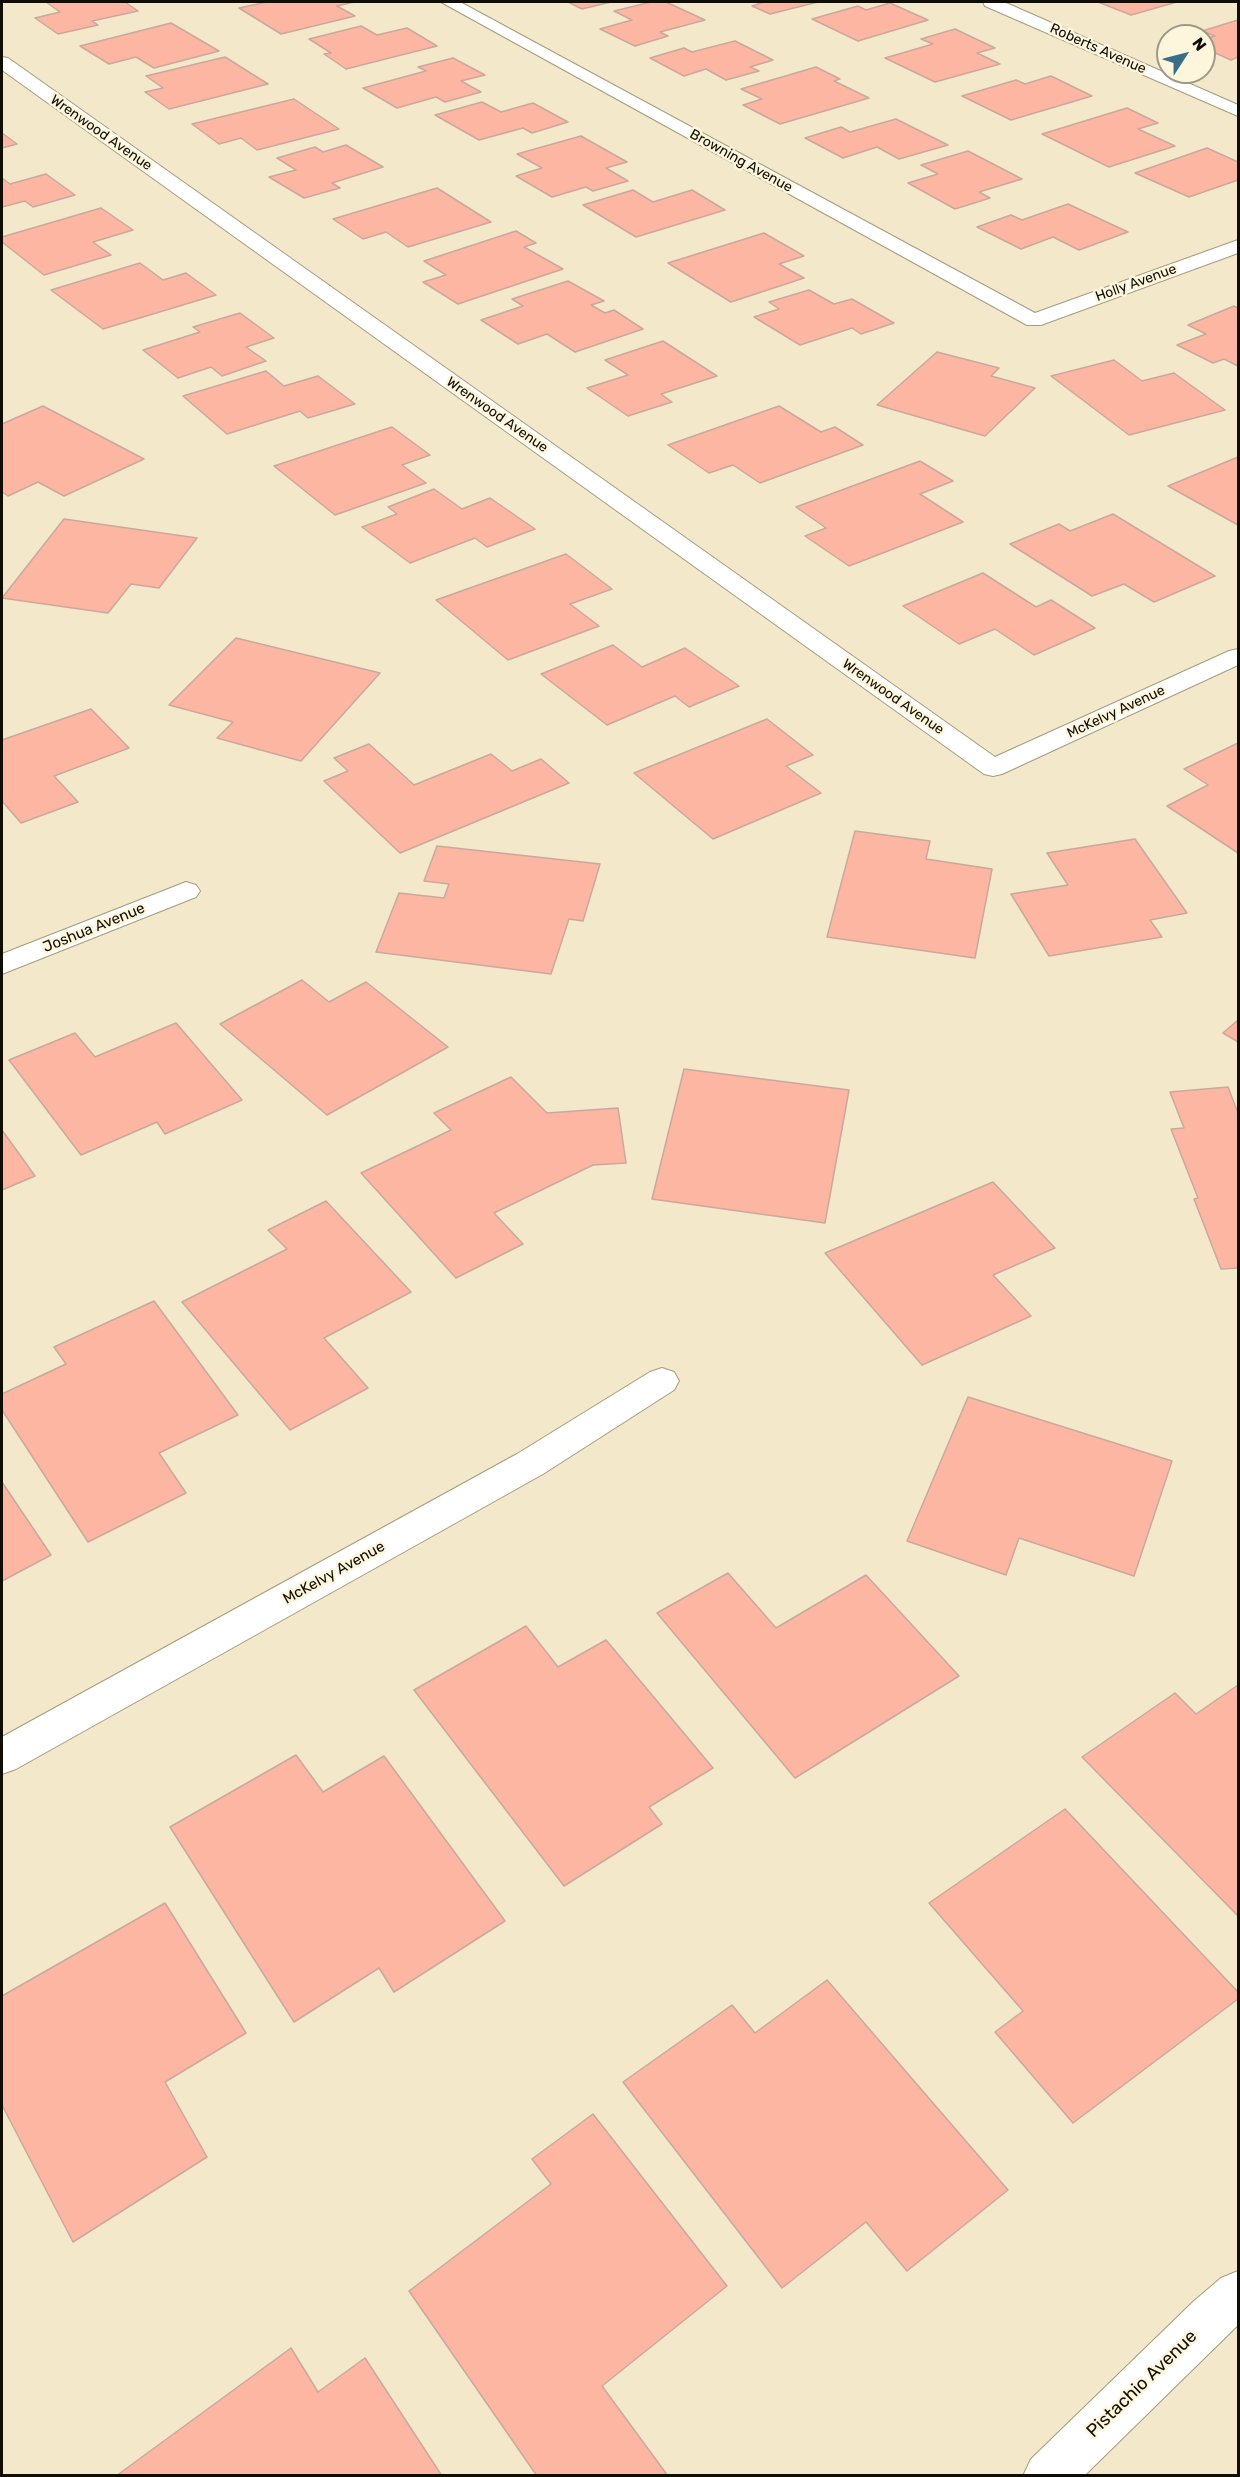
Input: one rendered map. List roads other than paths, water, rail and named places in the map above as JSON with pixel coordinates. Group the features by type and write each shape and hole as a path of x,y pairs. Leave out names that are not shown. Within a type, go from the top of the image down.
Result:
{"street":[{"name":"Browning Avenue","path":"449,2 1034,321"},
{"name":"Roberts Avenue","path":"991,2 1239,111"},
{"name":"Wrenwood Avenue","path":"2,62 993,768"},
{"name":"Holly Avenue","path":"1034,321 1239,246"},
{"name":"McKelvy Avenue","path":"993,768 1239,656"},
{"name":"Joshua Avenue","path":"2,965 186,891"},
{"name":"McKelvy Avenue","path":"2,1757 530,1464 662,1381"},
{"name":"Pistachio Avenue","path":"1048,2475 1211,2318 1239,2295"}]}
